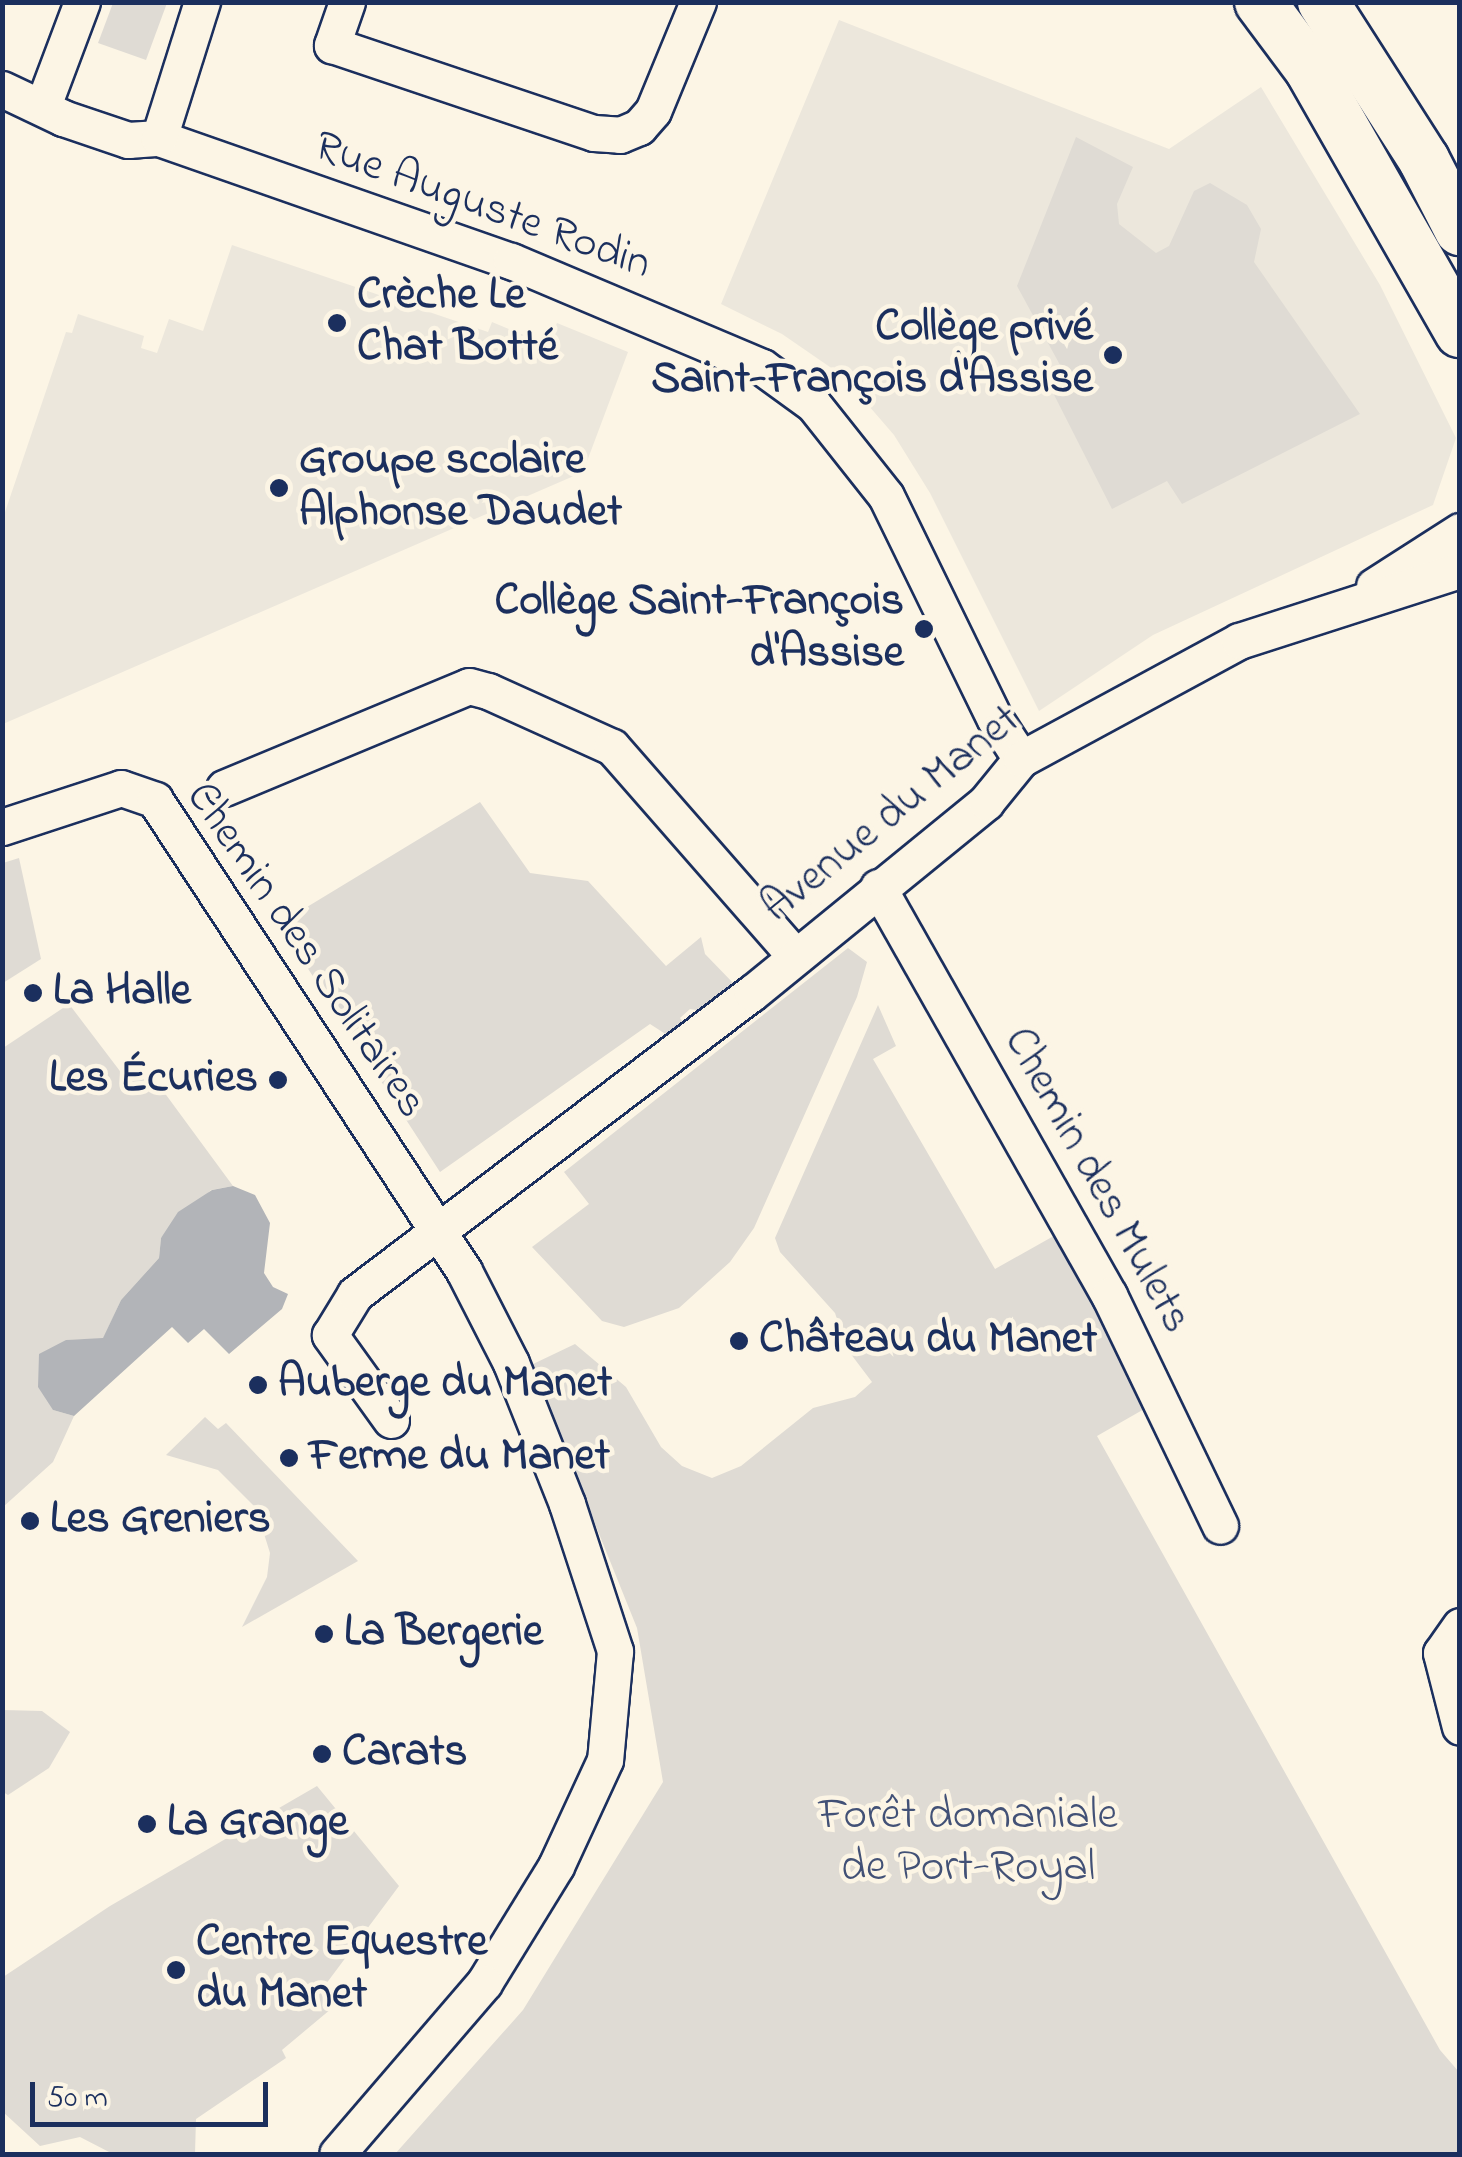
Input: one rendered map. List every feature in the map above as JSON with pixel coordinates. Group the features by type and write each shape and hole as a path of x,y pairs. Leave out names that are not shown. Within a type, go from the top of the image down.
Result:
{"main road":[{"path":"1260,2 1330,102 1460,332"},
{"path":"1323,2 1414,145 1460,230"}],"street":[{"path":"44,104 82,2"},
{"path":"160,138 202,2"},
{"path":"347,2 332,44 594,132 620,135 639,127 653,110 698,2"},
{"name":"Rue Auguste Rodin","path":"2,89 44,104 63,118 128,140 160,138 511,261 762,367 812,404 886,496 994,719 1021,759"},
{"path":"1354,602 1460,532"},
{"name":"Avenue du Manet","path":"391,1420 330,1335 355,1294 794,956 986,802 1021,759 1239,641 1460,570"},
{"path":"224,788 468,686 488,691 612,747 794,956"},
{"name":"Chemin des Solitaires","path":"2,827 121,788 155,800 439,1232 510,1363 568,1504 615,1651 606,1760 556,1866 484,1982 336,2154"},
{"name":"Chemin des Mulets","path":"878,887 1109,1295 1220,1526"},
{"path":"1460,1626 1440,1654 1460,1727"}],"shaded area":[{"name":"Collège privé Saint-François d'Assise","path":"839,20 1169,149 1261,87 1380,285 1456,438 1433,505 1153,635 1039,711 930,493 894,435 843,376 782,334 721,304"},
{"name":"Groupe scolaire Alphonse Daudet","path":"232,245 488,332 492,322 548,345 557,323 628,352 583,472 3,724 3,518 66,332 72,333 78,314 144,336 141,348 157,353 169,319 203,331"},
{"path":"233,1186 255,1195 270,1223 264,1273 273,1287 288,1294 282,1309 229,1354 204,1329 188,1343 172,1327 74,1416 53,1410 38,1387 39,1354 66,1340 103,1338 121,1300 159,1258 161,1238 178,1212 212,1190"}],"green space":[{"path":"113,3 167,3 146,60 98,43"},
{"path":"1076,137 1133,167 1117,204 1119,224 1156,253 1169,246 1194,191 1210,183 1247,205 1261,229 1254,262 1360,414 1182,504 1167,481 1112,509 1044,375 1060,365 1017,286"},
{"path":"480,802 530,873 588,881 666,966 701,937 705,954 736,986 704,1011 690,1009 680,1018 686,1026 667,1035 650,1024 440,1172 279,924"},
{"path":"19,858 41,959 3,983 3,863"},
{"path":"848,948 867,962 857,997 754,1228 730,1262 679,1308 624,1327 602,1321 532,1247 589,1204 564,1172"},
{"path":"69,1004 129,1083 150,1073 233,1186 211,1190 161,1238 159,1258 121,1300 103,1339 66,1340 53,1410 74,1416 53,1462 3,1507 3,1048"},
{"name":"Forêt domaniale de Port-Royal","path":"878,1005 896,1046 873,1059 995,1269 1059,1233 1153,1404 1097,1436 1440,2050 1459,2072 1459,2154 395,2154 523,2010 663,1782 637,1628 531,1365 575,1344 626,1387 661,1447 682,1466 712,1478 741,1466 813,1408 855,1397 872,1382 847,1349 835,1313 780,1252 775,1238"},
{"path":"205,1417 218,1429 226,1423 358,1561 242,1627 267,1577 270,1553 256,1508 218,1470 166,1455"},
{"path":"3,1710 42,1711 70,1732 49,1768 8,1795 3,1792"},
{"name":"Centre Equestre du Manet","path":"317,1786 399,1886 323,1988 331,2009 282,2050 286,2058 196,2119 195,2154 113,2154 80,2137 40,2146 3,2112 3,1977 110,1906"}],"place":[{"name":"Crèche Le Chat Botté","path":"337,323"},
{"name":"Collège privé Saint-François d'Assise","path":"1113,355"},
{"name":"Groupe scolaire Alphonse Daudet","path":"279,488"},
{"name":"Collège Saint-François d'Assise","path":"924,629"},
{"name":"La Halle","path":"33,993"},
{"name":"Les Écuries","path":"278,1080"},
{"name":"Château du Manet","path":"739,1341"},
{"name":"Auberge du Manet","path":"258,1385"},
{"name":"Ferme du Manet","path":"289,1458"},
{"name":"Les Greniers","path":"30,1521"},
{"name":"La Bergerie","path":"324,1634"},
{"name":"Carats","path":"322,1754"},
{"name":"La Grange","path":"147,1824"},
{"name":"Centre Equestre du Manet","path":"176,1970"}]}
